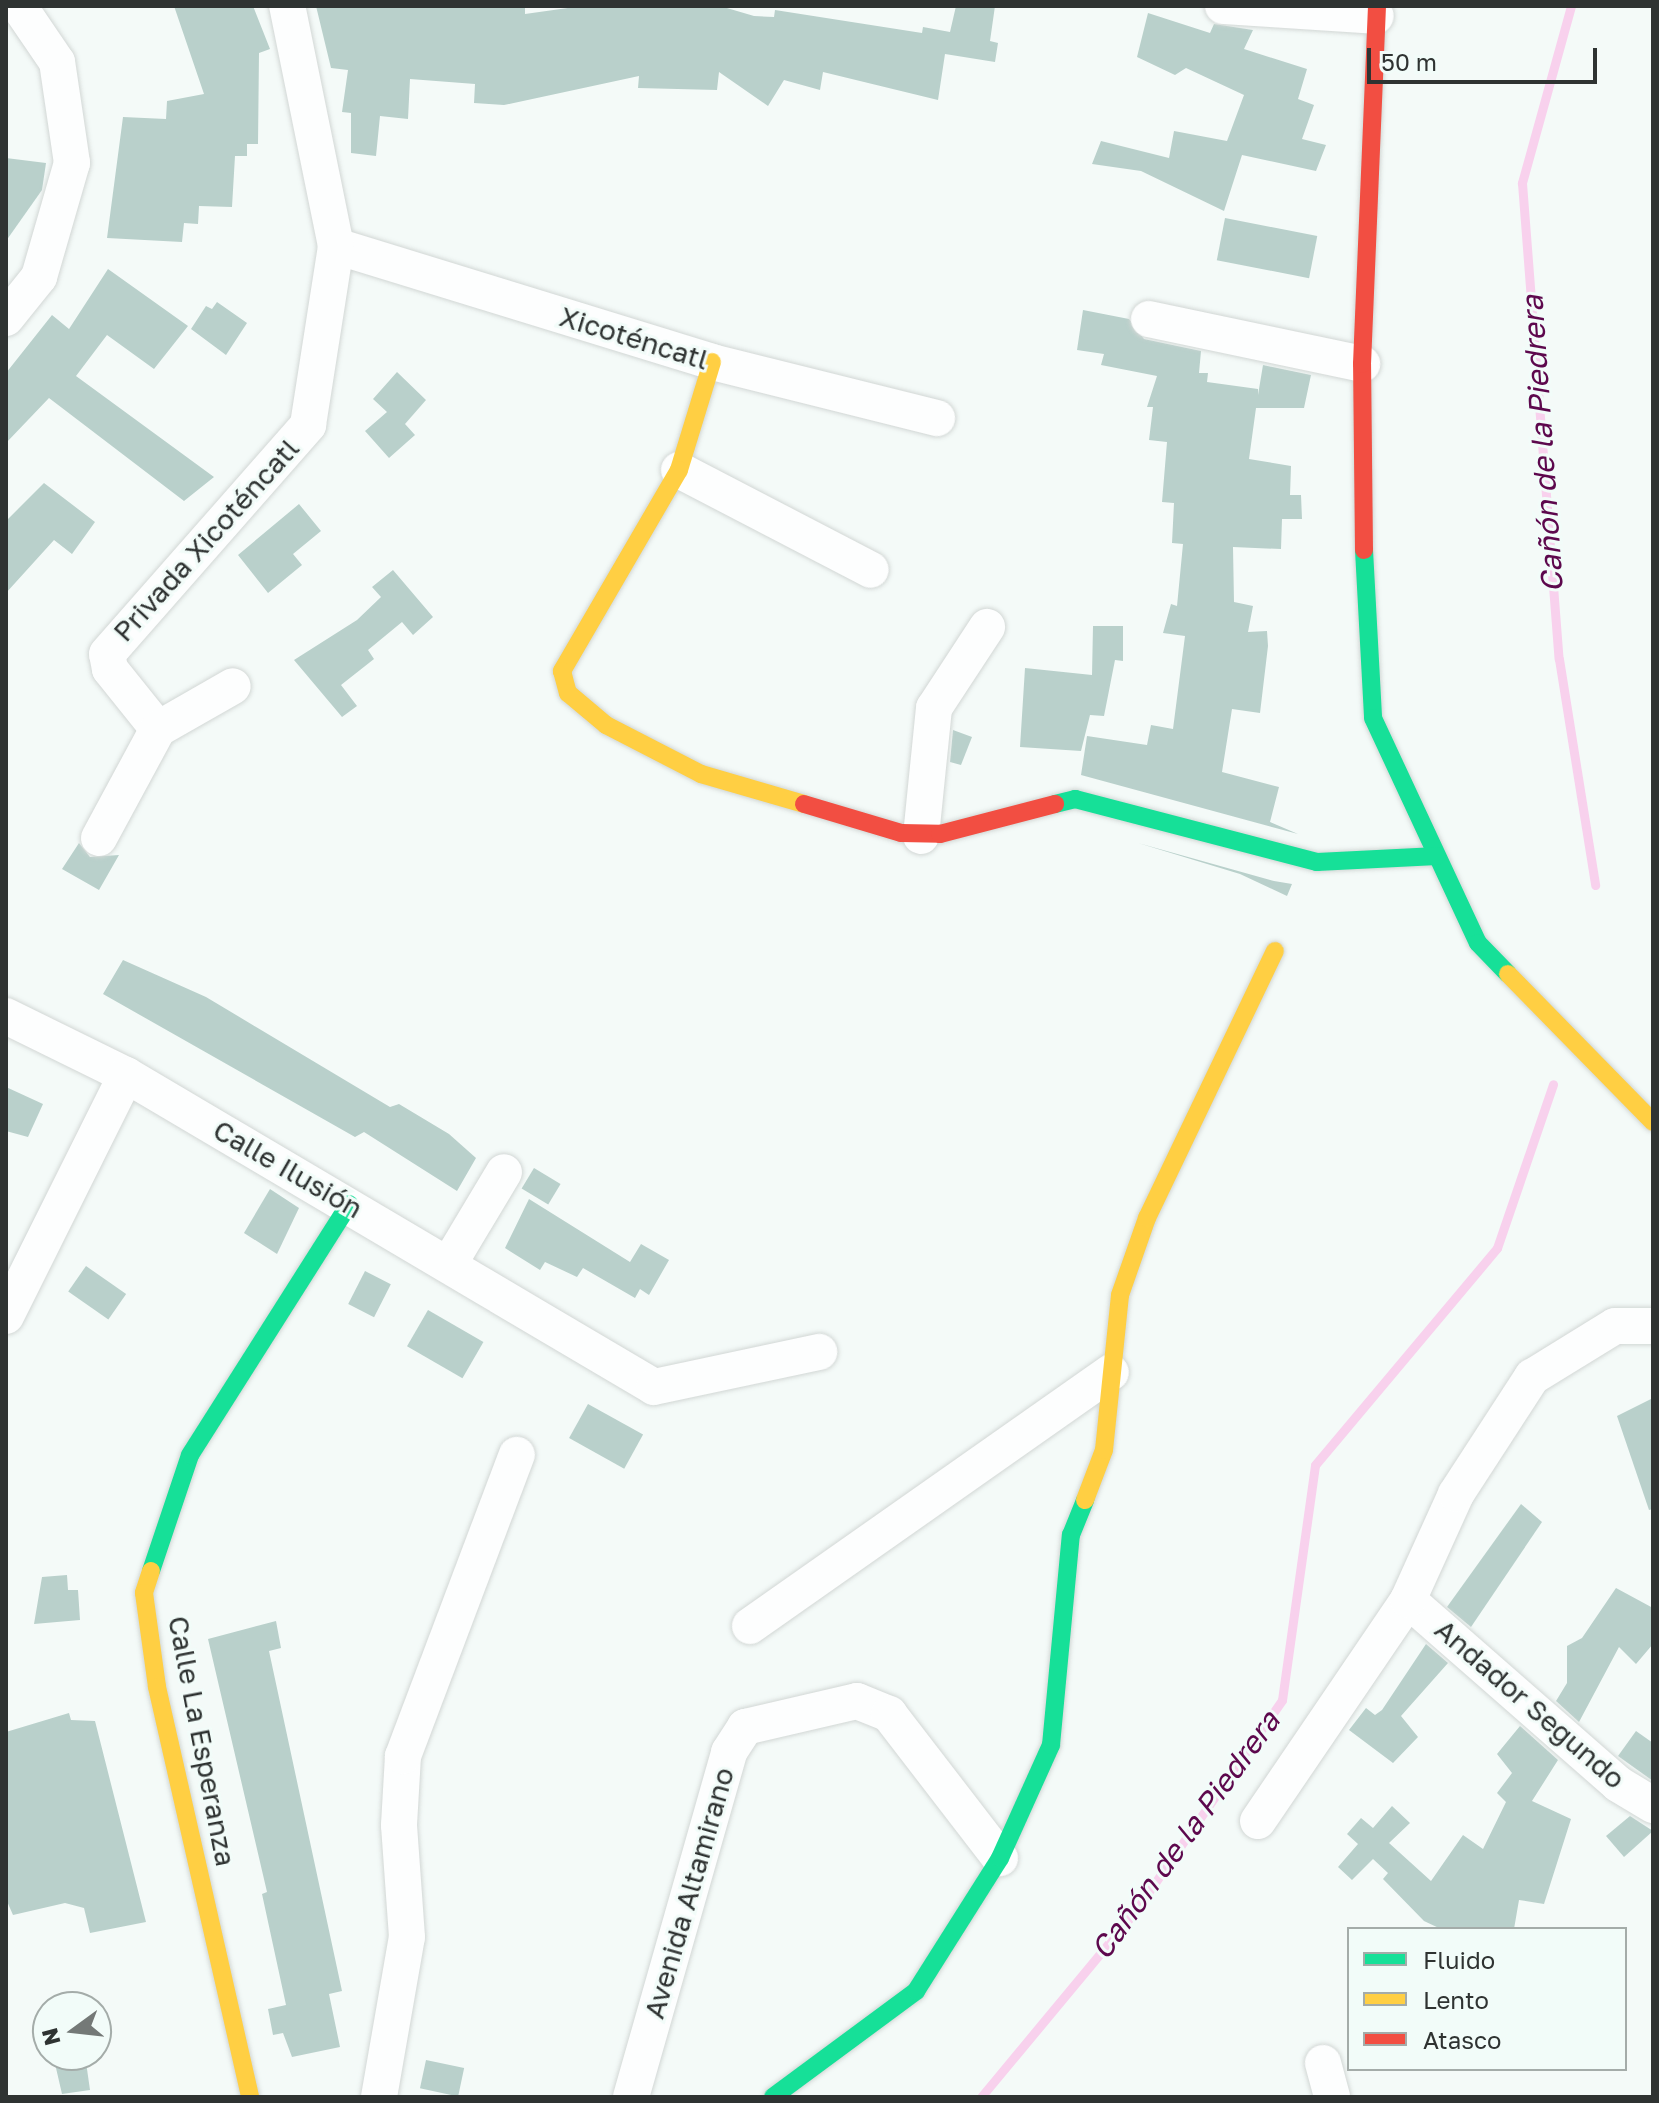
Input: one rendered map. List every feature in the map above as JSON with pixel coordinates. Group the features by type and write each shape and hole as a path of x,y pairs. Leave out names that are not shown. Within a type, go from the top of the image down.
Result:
{"street":[{"path":"6,318 39,277 72,163 57,62 19,6"},
{"name":"Privada Xicoténcatl","path":"158,729 110,669 107,654 308,425 336,246 287,6"},
{"path":"1223,6 1377,11 1362,364 1366,668 1373,718 1437,856 1495,966 1653,1122"},
{"name":"Xicoténcatl","path":"336,246 712,362 937,418"},
{"path":"1149,319 1362,364"},
{"path":"712,362 679,470 562,671 568,693 606,725 701,774 921,836 1075,799 1281,857 1317,862 1437,856"},
{"path":"679,470 871,570"},
{"path":"921,836 934,708 987,627"},
{"path":"99,838 158,729 233,686"},
{"path":"773,2097 916,1991 1000,1858 1051,1745 1071,1535 1104,1450 1120,1295 1147,1218 1275,951"},
{"name":"Calle Ilusión","path":"6,1016 126,1075 654,1387 819,1352"},
{"path":"6,1316 126,1075"},
{"path":"449,1264 504,1172"},
{"name":"Calle La Esperanza","path":"250,2097 157,1687 144,1593 190,1455 349,1204"},
{"path":"1258,1821 1408,1600 1456,1494 1532,1377 1615,1326 1653,1326"},
{"path":"750,1626 1111,1372"},
{"path":"379,2097 407,1937 399,1825 403,1756 517,1455"},
{"name":"Andador Segundo","path":"1408,1600 1618,1784 1653,1805"},
{"name":"Avenida Altamirano","path":"631,2097 729,1752 745,1727 780,1714 857,1701 889,1714 1000,1858"},
{"path":"1323,2063 1332,2097"}],"building":[{"path":"174,6 253,6 270,49 259,53 258,144 247,144 247,156 235,156 232,207 199,206 198,224 184,223 182,242 107,238 123,117 166,119 167,101 204,94"},
{"path":"316,6 525,6 525,14 582,6 720,6 754,16 774,17 775,10 922,33 923,27 950,32 956,6 995,6 990,41 998,43 995,62 945,54 938,100 823,72 820,90 784,80 768,106 719,72 717,90 638,88 639,76 504,105 474,103 475,84 410,79 408,119 380,116 376,156 351,153 351,113 342,112 348,70 331,68"},
{"path":"1148,13 1210,33 1214,24 1253,30 1244,49 1307,69 1298,99 1314,105 1302,139 1326,145 1316,171 1242,155 1224,211 1141,171 1092,164 1101,141 1169,158 1174,131 1227,141 1244,95 1186,68 1175,75 1137,57"},
{"path":"6,158 46,163 42,190 6,241"},
{"path":"1225,218 1317,236 1309,278 1217,260"},
{"path":"108,269 188,326 154,369 107,335 76,376 214,477 184,501 49,398 6,443 6,373 52,315 69,329"},
{"path":"217,302 247,323 226,355 191,329 206,306 212,309"},
{"path":"1083,310 1129,319 1144,339 1201,351 1199,373 1208,373 1207,382 1258,389 1258,395 1263,365 1311,375 1304,408 1256,408 1249,459 1291,466 1290,495 1301,495 1302,519 1282,519 1281,549 1233,547 1234,602 1253,606 1248,632 1267,631 1268,646 1260,713 1232,709 1222,772 1279,787 1270,822 1298,834 1081,775 1087,736 1147,745 1151,725 1173,729 1185,636 1163,633 1171,604 1177,606 1183,544 1172,543 1174,503 1162,502 1167,442 1149,440 1153,407 1147,407 1157,376 1101,365 1104,354 1077,350"},
{"path":"397,372 426,400 405,424 415,435 389,458 365,431 387,412 373,399"},
{"path":"44,483 95,522 72,554 54,540 6,593 6,521"},
{"path":"299,504 321,531 293,554 302,565 268,593 238,555"},
{"path":"393,570 433,617 413,635 402,622 368,650 374,659 341,685 357,706 342,717 294,660 357,620 381,597 372,587"},
{"path":"1093,626 1123,626 1123,661 1115,660 1104,716 1090,715 1081,751 1020,747 1025,668 1092,675"},
{"path":"953,730 972,737 961,765 950,762"},
{"path":"79,843 90,857 119,855 99,890 62,869"},
{"path":"1138,843 1292,884 1287,896 1240,874"},
{"path":"123,960 206,997 390,1107 399,1104 449,1134 476,1158 457,1191 364,1132 355,1137 103,994"},
{"path":"6,1087 43,1104 28,1137 6,1131"},
{"path":"534,1168 561,1184 548,1205 522,1189"},
{"path":"270,1189 299,1208 277,1254 244,1233"},
{"path":"529,1199 630,1262 641,1244 669,1260 649,1295 640,1289 635,1298 583,1268 577,1277 545,1262 540,1270 505,1248"},
{"path":"86,1266 126,1294 108,1319 68,1291"},
{"path":"365,1271 391,1284 374,1317 348,1304"},
{"path":"428,1310 483,1342 462,1378 407,1346"},
{"path":"1653,1398 1653,1509 1649,1510 1617,1416"},
{"path":"588,1404 643,1435 624,1469 569,1438"},
{"path":"1521,1504 1542,1522 1471,1627 1447,1607"},
{"path":"67,1575 68,1590 78,1590 80,1620 34,1624 42,1577"},
{"path":"1616,1588 1653,1608 1653,1644 1636,1664 1619,1647 1579,1722 1556,1701 1567,1683 1567,1646 1582,1638"},
{"path":"276,1621 281,1648 269,1651 342,1991 329,1994 340,2047 292,2057 283,2033 273,2035 268,2009 286,2005 262,1894 267,1892 208,1639"},
{"path":"1426,1644 1448,1663 1401,1716 1418,1737 1393,1763 1349,1730 1366,1708 1375,1715 1382,1710"},
{"path":"69,1713 71,1720 95,1721 146,1922 90,1933 84,1908 65,1903 13,1915 6,1899 6,1732"},
{"path":"1520,1726 1558,1760 1532,1801 1571,1819 1544,1904 1519,1900 1514,1927 1437,1927 1424,1921 1383,1879 1388,1873 1373,1859 1352,1880 1338,1867 1358,1844 1347,1834 1361,1818 1373,1828 1392,1806 1410,1823 1389,1843 1431,1881 1463,1835 1483,1849 1506,1802 1497,1793 1512,1773 1497,1754"},
{"path":"1636,1731 1653,1743 1653,1781 1618,1756"},
{"path":"1630,1816 1653,1831 1624,1857 1606,1836"},
{"path":"426,2060 464,2068 458,2096 420,2088"},
{"path":"57,2071 87,2071 90,2090 62,2094"}],"waterway":[{"name":"Cañón de la Piedrera","path":"1571,6 1522,183 1559,659 1595,885"},
{"name":"Cañón de la Piedrera","path":"981,2097 1134,1913 1282,1700 1315,1465 1497,1248 1553,1084"}],"traffic: fast":[{"path":"1364,550 1373,718 1478,943 1508,974"},
{"path":"1055,804 1075,799 1317,862 1437,856"},
{"path":"151,1571 190,1455 349,1204"},
{"path":"773,2097 916,1991 1000,1858 1051,1745 1071,1535 1085,1500"}],"traffic: slow":[{"path":"712,362 679,470 562,671 568,693 606,725 701,774 804,804"},
{"path":"1085,1500 1104,1450 1120,1295 1147,1218 1275,951"},
{"path":"1508,974 1653,1122"},
{"path":"151,1571 144,1593 157,1687 250,2097"}],"traffic: jam":[{"path":"1364,550 1362,364 1377,6"},
{"path":"804,804 901,833 940,834 1055,804"}]}
